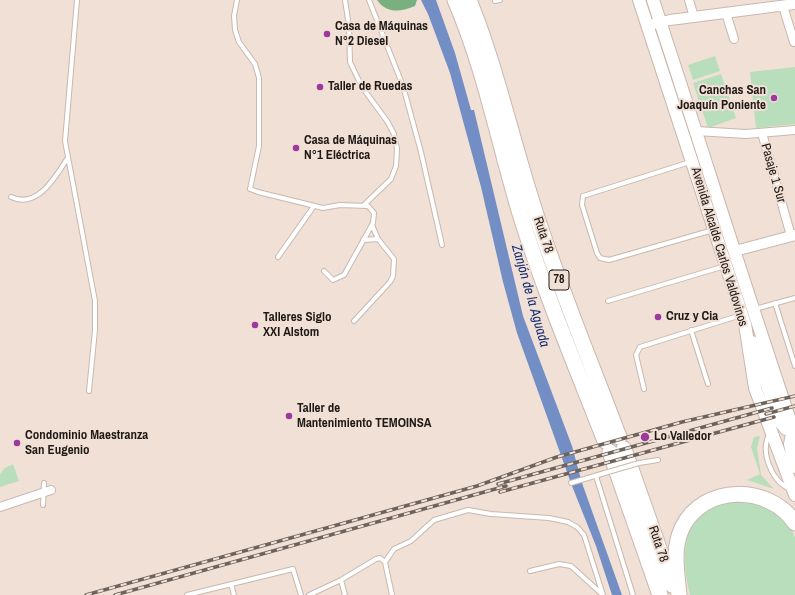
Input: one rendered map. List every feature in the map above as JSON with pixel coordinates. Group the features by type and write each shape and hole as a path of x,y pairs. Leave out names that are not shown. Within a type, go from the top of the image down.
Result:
{"highway":[{"name":"78","path":"455,0 500,122"},
{"name":"78","path":"469,0 487,49 500,122"},
{"name":"Ruta 78","path":"500,122 522,218 540,270 676,595"},
{"name":"Ruta 78","path":"614,445 660,595"},
{"path":"679,595 676,557 678,539 690,516 706,504 728,495 752,495 777,506 789,515 795,523"}],"main road":[{"name":"Avenida Alcalde Carlos Valdovinos","path":"639,0 743,319 754,382 770,433 794,493"},
{"name":"Avenida Alcalde Carlos Valdovinos","path":"653,0 754,309 780,394 794,431"},
{"path":"715,233 726,247 735,251"},
{"path":"743,319 780,422 786,429 794,431 790,444 795,467"}],"street":[{"path":"689,0 694,17"},
{"path":"647,26 660,22 795,4"},
{"path":"783,6 794,42"},
{"path":"726,13 734,39"},
{"path":"696,131 732,134 795,130"},
{"name":"Pasaje 1 Sur","path":"762,133 793,235"},
{"path":"735,251 793,235"},
{"path":"0,507 47,491"}],"lane":[{"path":"77,0 74,53 66,125 68,159 95,301 95,343 89,391"},
{"path":"237,0 234,16 235,30 239,42 255,64 259,78 259,146 250,189 323,208 340,205 364,205 372,209 374,213 375,218 372,225 342,277 333,280 324,270"},
{"path":"345,0 349,26 348,49 350,62 362,87 388,122 394,134 397,149 396,166 391,178 364,205"},
{"path":"369,0 403,86 421,152 442,245"},
{"path":"495,2 500,0"},
{"path":"10,197 18,200 25,200 44,191 52,184 68,159"},
{"path":"692,162 583,196 582,205 597,253 600,258 609,260 715,233"},
{"path":"278,257 314,206"},
{"path":"354,321 390,282 393,276 394,259 378,238 372,225"},
{"path":"364,240 378,238"},
{"path":"608,301 725,266"},
{"path":"754,309 795,298"},
{"path":"775,303 795,366"},
{"path":"644,389 636,355 640,347 691,330 743,319"},
{"path":"691,330 708,384"},
{"path":"571,483 639,463 658,460"},
{"path":"596,476 633,595"},
{"path":"43,505 47,491 44,483"},
{"path":"385,562 394,549 411,541 434,520 453,513 468,510 491,514 549,518 568,522 578,527 584,535 603,595"},
{"path":"309,595 342,580 380,558 385,562 392,595"},
{"path":"530,570 559,564 571,566 603,595"},
{"path":"187,595 293,568 301,595"},
{"path":"342,580 346,595"},
{"path":"231,584 234,595"}],"green space":[{"path":"377,0 417,0 415,6 405,10 390,10 381,5"},
{"path":"715,56 720,71 693,80 688,65"},
{"name":"Canchas San Joaquín Poniente","path":"795,67 795,124 756,128 750,72"},
{"path":"721,74 736,118 708,128 693,83"},
{"path":"760,436 757,448 761,475 774,489 747,480 760,474 751,447 754,437"},
{"path":"13,464 19,481 0,487 0,474 5,468"},
{"path":"733,499 762,503 787,521 795,537 795,595 690,595 685,560 687,537 698,517 707,509"}],"water":[{"path":"421,0 436,0 455,53 471,110 474,110 523,316 572,446 582,483 622,595 612,595 596,546 572,486 517,333 503,282 481,187 450,73 428,14"}],"railway":[{"path":"86,595 477,486 557,457 682,422 795,396"},
{"path":"766,414 795,406"},
{"path":"498,484 772,408"},
{"path":"500,492 774,417"},
{"path":"115,595 506,486"}],"place":[{"name":"Casa de Máquinas N°2 Diesel","path":"327,34"},
{"name":"Taller de Ruedas","path":"320,87"},
{"name":"Canchas San Joaquín Poniente","path":"774,98"},
{"name":"Casa de Máquinas N°1 Eléctrica","path":"296,148"},
{"name":"Cruz y Cia","path":"658,317"},
{"name":"Talleres Siglo XXI Alstom","path":"255,325"},
{"name":"Taller de Mantenimiento TEMOINSA","path":"289,416"},
{"name":"Lo Valledor","path":"645,437"},
{"name":"Condominio Maestranza San Eugenio","path":"17,443"}],"water label":[{"name":"Zanjón de la Aguada","path":"530,296"}]}
